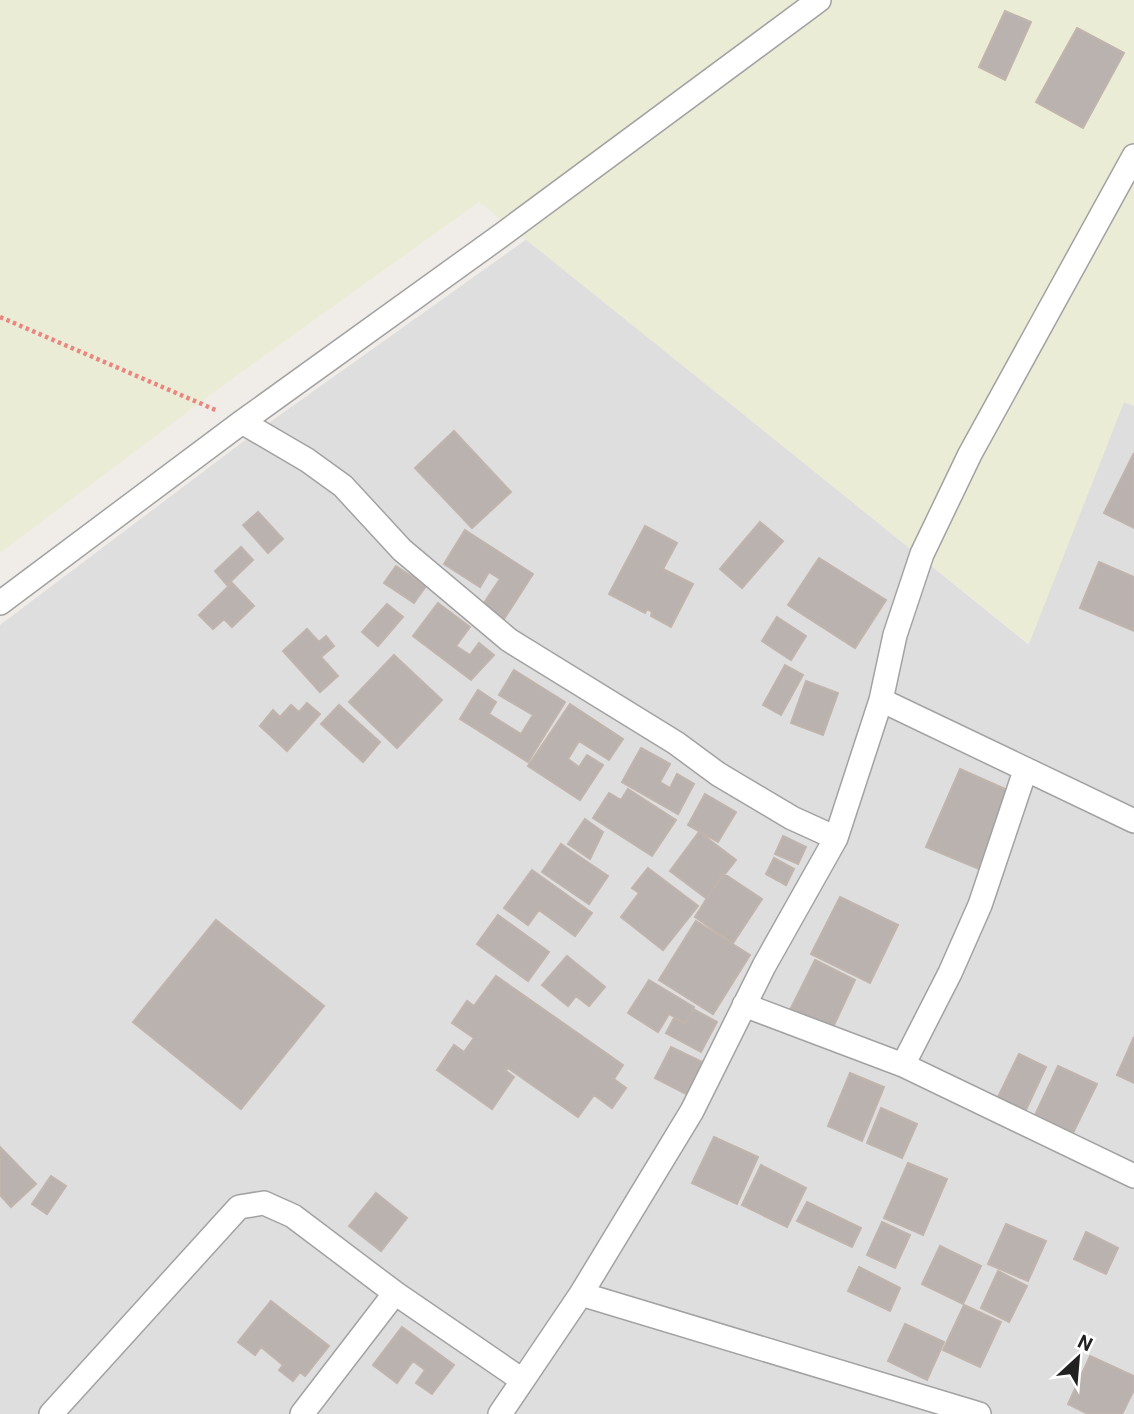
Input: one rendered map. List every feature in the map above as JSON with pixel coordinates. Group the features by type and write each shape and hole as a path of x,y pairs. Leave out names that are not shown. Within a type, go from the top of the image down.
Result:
{"street":[{"path":"0,603 242,422 503,234 819,0"},
{"path":"500,1414 581,1294 692,1111 744,1005 836,838 881,700 895,635 922,554 970,454 1134,156"},
{"path":"242,422 307,460 343,486 402,550 509,640 676,743 718,774 792,818 836,838"},
{"path":"881,700 1134,821"},
{"path":"903,1065 950,973 980,905 1025,771"},
{"path":"744,1005 903,1065 1134,1176"},
{"path":"51,1414 240,1207 264,1203 293,1216 395,1293 522,1380"},
{"path":"302,1414 395,1293"},
{"path":"581,1294 979,1414"}],"path":[{"path":"0,317 242,422"}],"shaded area":[{"path":"527,239 1028,644 1124,402 1134,406 1134,1414 0,1414 0,625 252,435"}],"green space":[{"path":"0,0 1134,0 1134,406 1124,402 1029,644 479,202 218,389 0,553"}],"building":[{"path":"1005,11 1031,22 1005,80 979,67"},
{"path":"1077,28 1124,53 1083,128 1036,102"},
{"path":"454,431 511,492 472,528 415,468"},
{"path":"1134,453 1134,528 1104,513"},
{"path":"258,512 283,539 268,553 243,525"},
{"path":"760,522 783,541 742,588 720,569"},
{"path":"645,526 677,543 663,569 693,584 671,627 651,616 652,612 647,609 645,613 609,594"},
{"path":"465,530 533,574 504,619 482,606 500,579 489,572 480,587 444,564"},
{"path":"241,547 253,560 227,585 215,571"},
{"path":"819,558 886,600 855,648 788,605"},
{"path":"1099,562 1134,577 1134,631 1080,608"},
{"path":"396,566 426,586 414,603 384,583"},
{"path":"232,583 254,606 232,627 224,619 213,629 199,615"},
{"path":"438,603 470,627 456,646 470,655 479,643 494,655 471,680 413,636"},
{"path":"387,604 403,617 378,646 362,632"},
{"path":"777,617 806,636 791,660 762,641"},
{"path":"307,629 319,642 326,636 334,646 321,657 338,676 320,692 283,651"},
{"path":"394,655 442,700 397,748 349,702"},
{"path":"785,665 803,675 781,715 763,705"},
{"path":"514,670 565,702 528,762 460,719 478,690 496,702 489,714 521,734 533,715 499,695"},
{"path":"806,681 838,693 823,735 791,723"},
{"path":"307,703 320,714 287,751 260,726 273,710 280,717 291,705 299,712"},
{"path":"570,704 623,739 609,760 579,741 568,759 579,767 587,755 603,765 580,800 528,766"},
{"path":"339,705 380,742 363,762 321,724"},
{"path":"641,748 670,764 660,782 670,788 677,774 694,784 678,814 622,782"},
{"path":"960,769 1012,792 979,869 926,847"},
{"path":"628,789 676,820 652,856 593,818 609,793 621,800"},
{"path":"705,794 736,812 718,842 688,825"},
{"path":"585,819 603,832 590,859 568,844"},
{"path":"699,832 736,860 706,898 670,871"},
{"path":"783,836 806,847 798,864 775,854"},
{"path":"561,844 608,876 589,904 542,872"},
{"path":"774,858 794,869 786,885 766,874"},
{"path":"648,868 698,906 663,950 621,917 639,893 632,888"},
{"path":"532,870 592,913 575,936 539,910 528,925 504,908"},
{"path":"723,873 762,899 733,943 695,917"},
{"path":"840,897 898,925 870,983 811,954"},
{"path":"498,915 549,952 528,981 477,944"},
{"path":"216,920 324,1006 241,1109 133,1022"},
{"path":"696,921 750,955 713,1014 659,980"},
{"path":"567,956 605,987 589,1006 576,996 568,1006 542,985"},
{"path":"815,960 855,980 829,1036 787,1016"},
{"path":"496,976 623,1065 614,1079 626,1088 612,1108 594,1095 578,1117 508,1068 506,1071 514,1077 492,1109 437,1070 454,1045 464,1052 474,1038 452,1023 467,1001 474,1006"},
{"path":"649,980 694,1007 685,1023 669,1014 658,1032 628,1013"},
{"path":"693,1009 717,1022 701,1052 666,1033 674,1018 685,1024"},
{"path":"1134,1037 1134,1083 1117,1075"},
{"path":"671,1047 702,1062 686,1094 655,1078"},
{"path":"1019,1054 1046,1067 1025,1112 997,1099"},
{"path":"1058,1066 1097,1084 1073,1133 1035,1115"},
{"path":"850,1073 884,1087 862,1141 828,1126"},
{"path":"881,1108 917,1124 902,1158 867,1143"},
{"path":"714,1137 758,1157 737,1204 692,1183"},
{"path":"0,1147 36,1184 11,1207 0,1195"},
{"path":"908,1163 947,1179 923,1235 884,1218"},
{"path":"761,1165 806,1188 787,1227 742,1205"},
{"path":"51,1176 66,1186 47,1214 32,1204"},
{"path":"376,1193 407,1218 381,1251 349,1226"},
{"path":"807,1202 861,1228 852,1247 797,1221"},
{"path":"882,1222 910,1235 895,1268 867,1255"},
{"path":"1006,1224 1046,1241 1028,1281 988,1264"},
{"path":"1086,1232 1118,1248 1106,1274 1074,1259"},
{"path":"940,1246 981,1266 963,1304 922,1284"},
{"path":"859,1267 900,1288 890,1311 848,1291"},
{"path":"998,1271 1027,1286 1009,1322 981,1308"},
{"path":"271,1301 329,1346 305,1376 300,1372 293,1381 279,1370 283,1365 261,1347 255,1355 238,1342"},
{"path":"964,1305 1001,1322 980,1367 943,1350"},
{"path":"905,1324 944,1342 927,1380 888,1361"},
{"path":"402,1327 454,1365 432,1394 416,1383 425,1370 413,1361 397,1383 373,1365"},
{"path":"1090,1356 1134,1376 1134,1390 1122,1414 1088,1414 1068,1404"}]}
